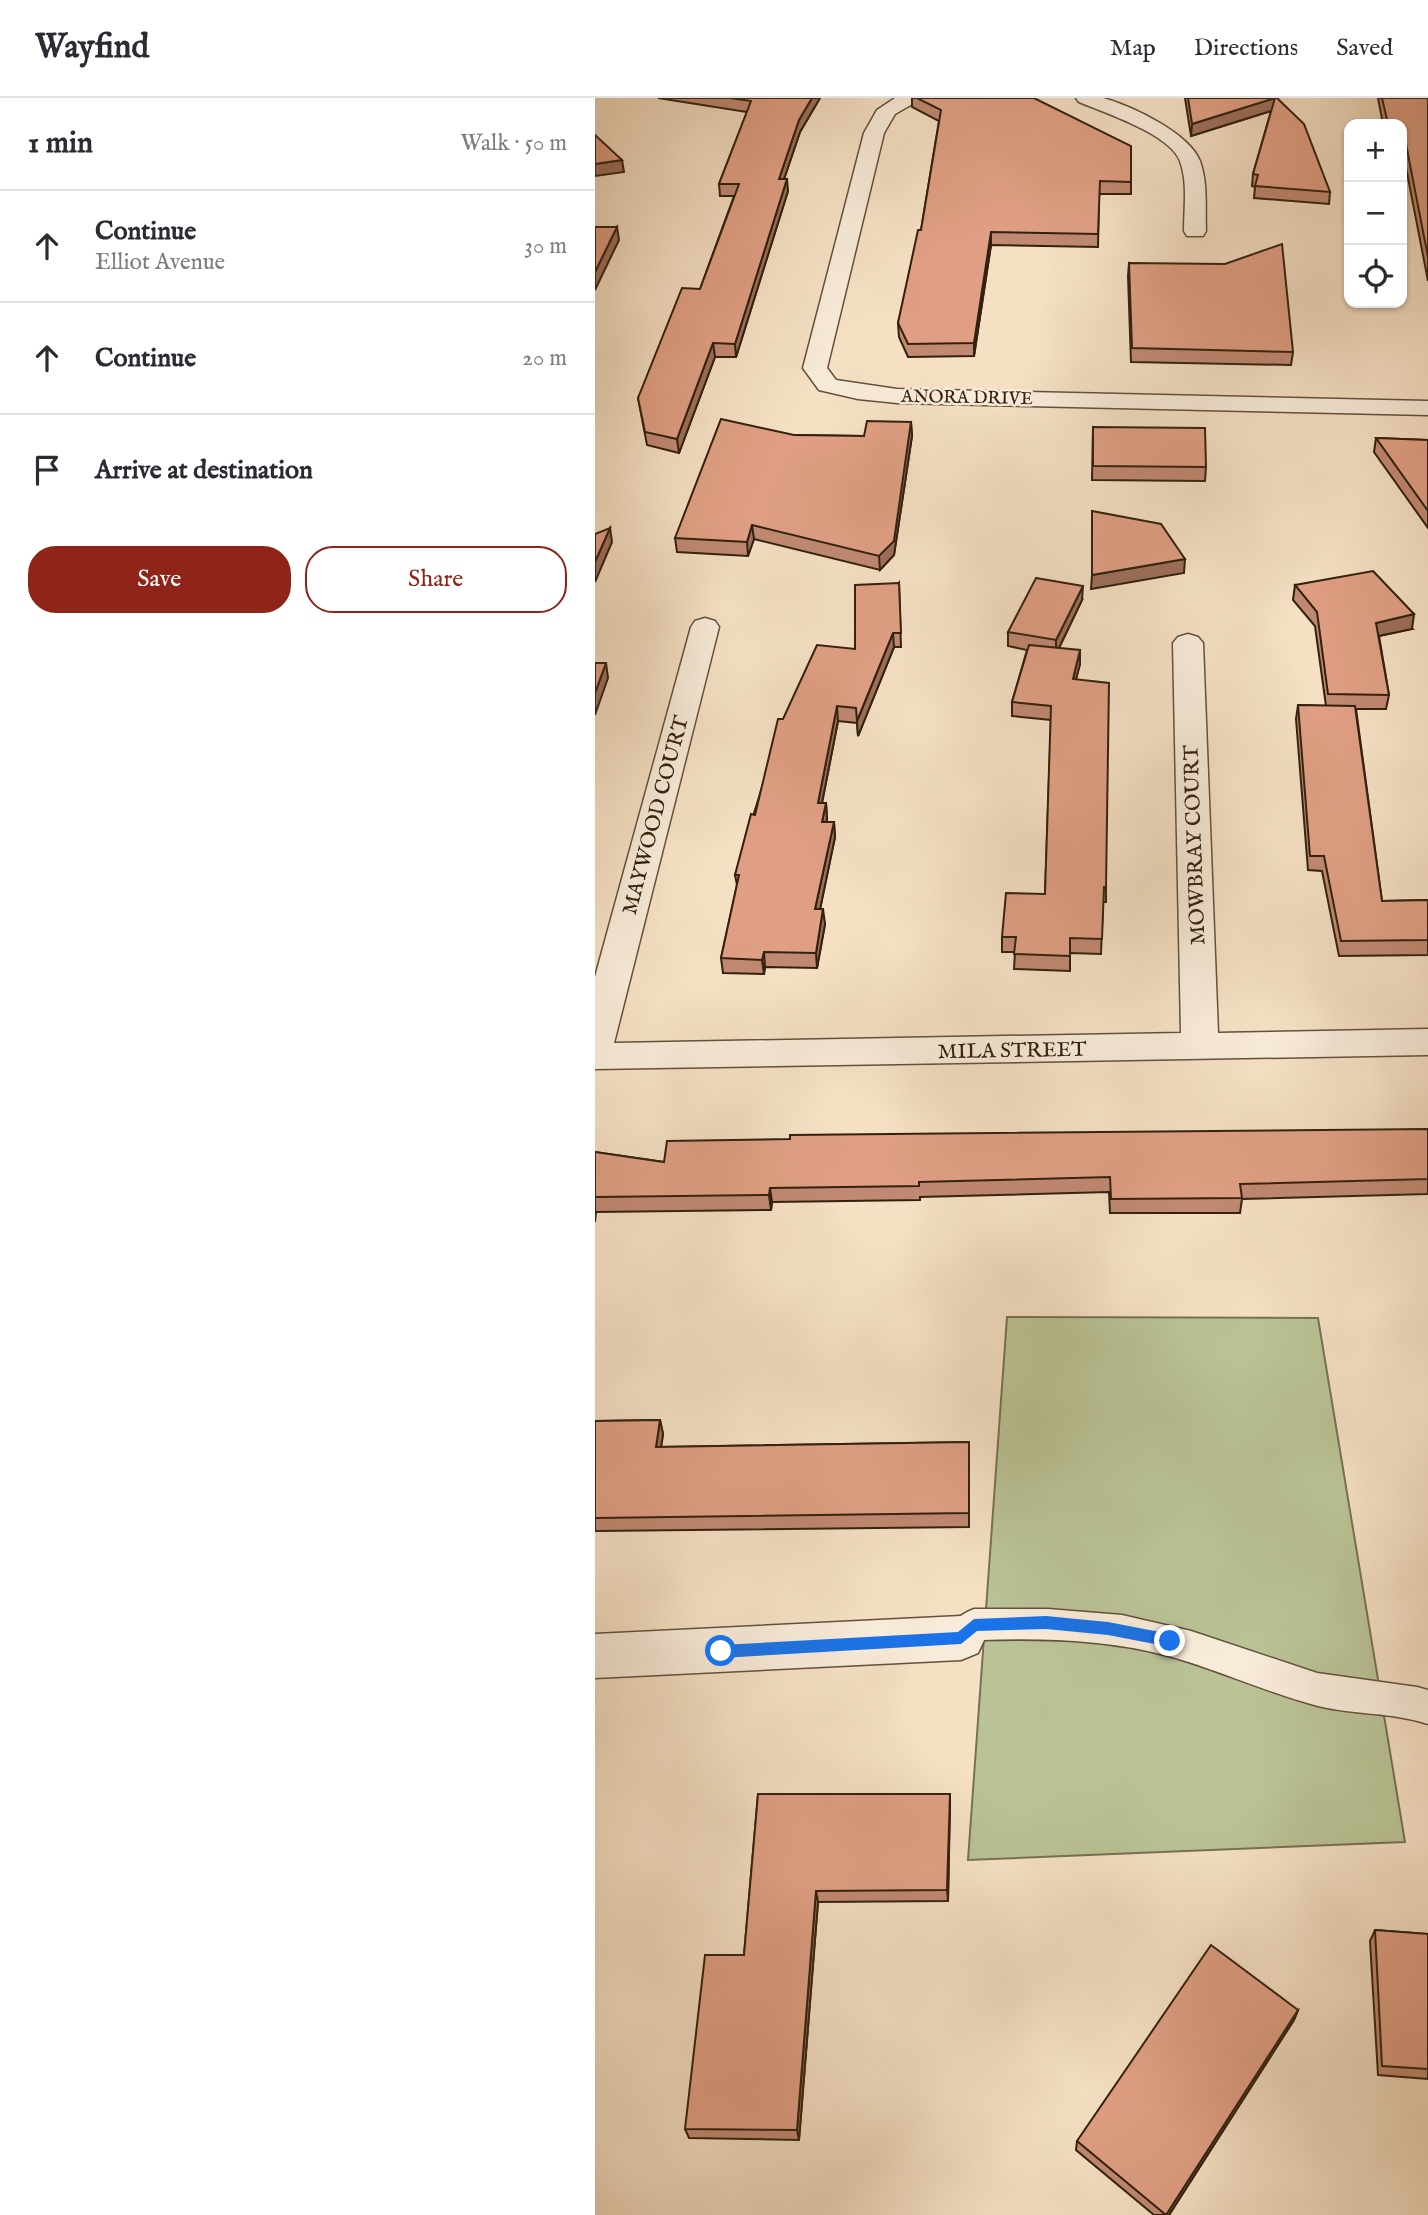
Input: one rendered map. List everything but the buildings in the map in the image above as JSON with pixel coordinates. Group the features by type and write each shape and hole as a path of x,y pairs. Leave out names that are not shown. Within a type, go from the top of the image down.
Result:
{"street":[{"name":"ANORA DRIVE","path":"913,98 891,105 880,116 874,132 815,368 828,385 858,393 897,396 1428,408"},
{"path":"1086,98 1159,131 1185,150 1193,173 1195,230"},
{"name":"MAYWOOD COURT","path":"595,1044 705,626"},
{"name":"MOWBRAY COURT","path":"1188,643 1201,1046"},
{"name":"MILA STREET","path":"595,1056 1428,1042"},
{"path":"595,1656 961,1638"}],"lane":[{"path":"961,1638 974,1625 1046,1622 1108,1629 1170,1641 1338,1694 1416,1702 1428,1707"}],"green space":[{"path":"1007,1317 1318,1318 1405,1842 968,1860"}],"route":[{"path":"721,1651 961,1638 974,1625 1046,1622 1108,1629 1170,1641"}]}
